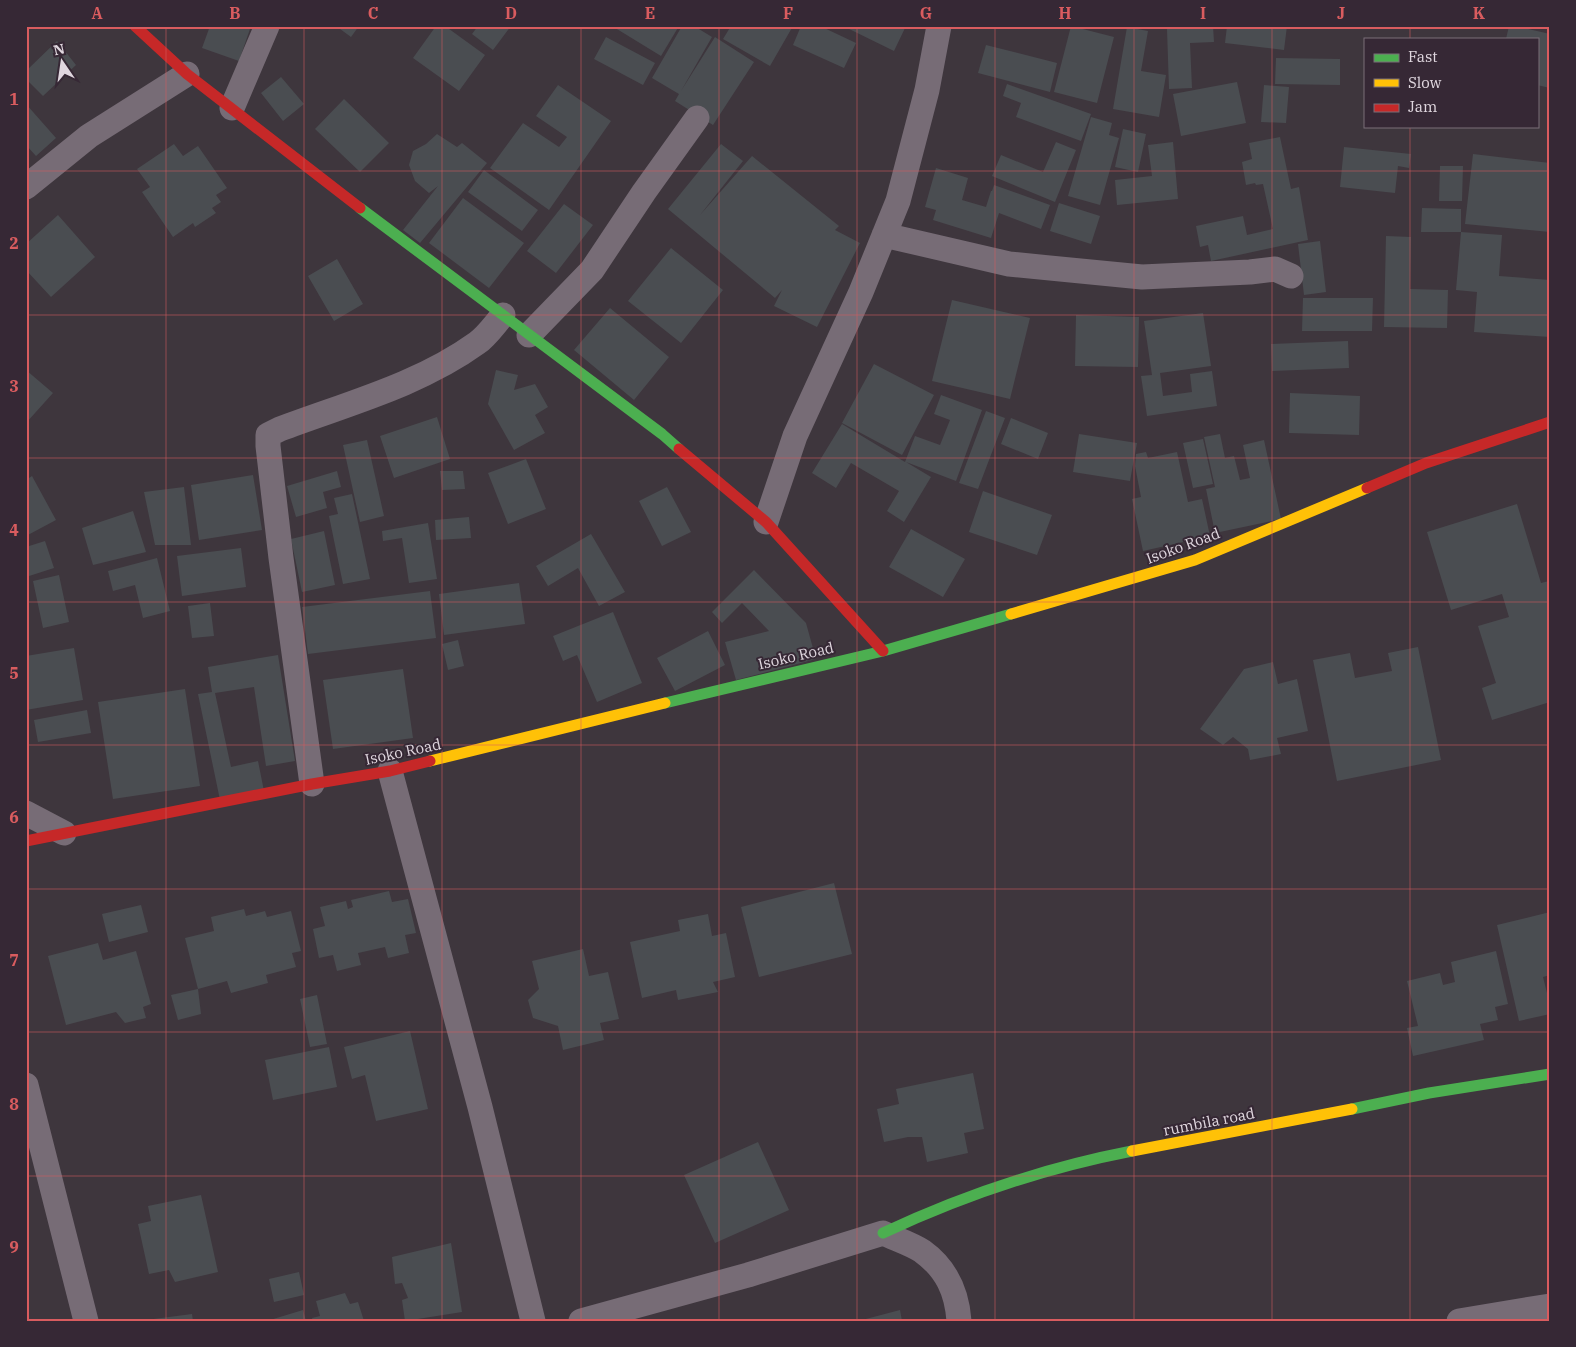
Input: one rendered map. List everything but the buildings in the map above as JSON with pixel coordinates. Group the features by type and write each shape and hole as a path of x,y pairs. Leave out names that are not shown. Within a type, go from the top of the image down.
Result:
{"street":[{"path":"135,26 187,74 395,235 662,434 766,522 883,651"},
{"path":"232,108 266,26"},
{"path":"766,522 796,436 857,300 898,201 927,90 939,26"},
{"path":"26,187 89,136 187,74"},
{"path":"528,335 592,270 644,192 697,118"},
{"path":"884,235 1009,264 1142,278 1275,269 1291,276"},
{"path":"312,784 281,558 268,435 407,381 450,360 479,342 503,315"},
{"name":"Isoko Road","path":"26,842 312,784 390,771 883,651 1196,560 1426,463 1550,422"},
{"path":"390,771 480,1107 533,1321"},
{"path":"26,814 64,833"},
{"name":"rumbila road","path":"883,1233 925,1213 970,1195 1020,1178 1103,1157 1429,1093 1550,1074"},
{"path":"26,1085 86,1321"},
{"path":"581,1321 748,1275 883,1233 922,1251 948,1279 954,1291 959,1321"},
{"path":"1459,1321 1550,1306"}],"traffic: fast":[{"path":"360,208 662,434 679,449"},
{"path":"665,703 883,651 1011,614"},
{"path":"1352,1109 1429,1093 1550,1074"},
{"path":"883,1233 913,1219 1005,1184 1036,1174 1132,1151"}],"traffic: slow":[{"path":"1011,614 1195,560 1367,488"},
{"path":"430,761 665,703"},
{"path":"1132,1151 1352,1109"}],"traffic: jam":[{"path":"135,26 187,74 360,208"},
{"path":"1367,488 1426,463 1550,422"},
{"path":"679,449 766,522 883,651"},
{"path":"26,841 312,784 390,771 430,761"}]}
